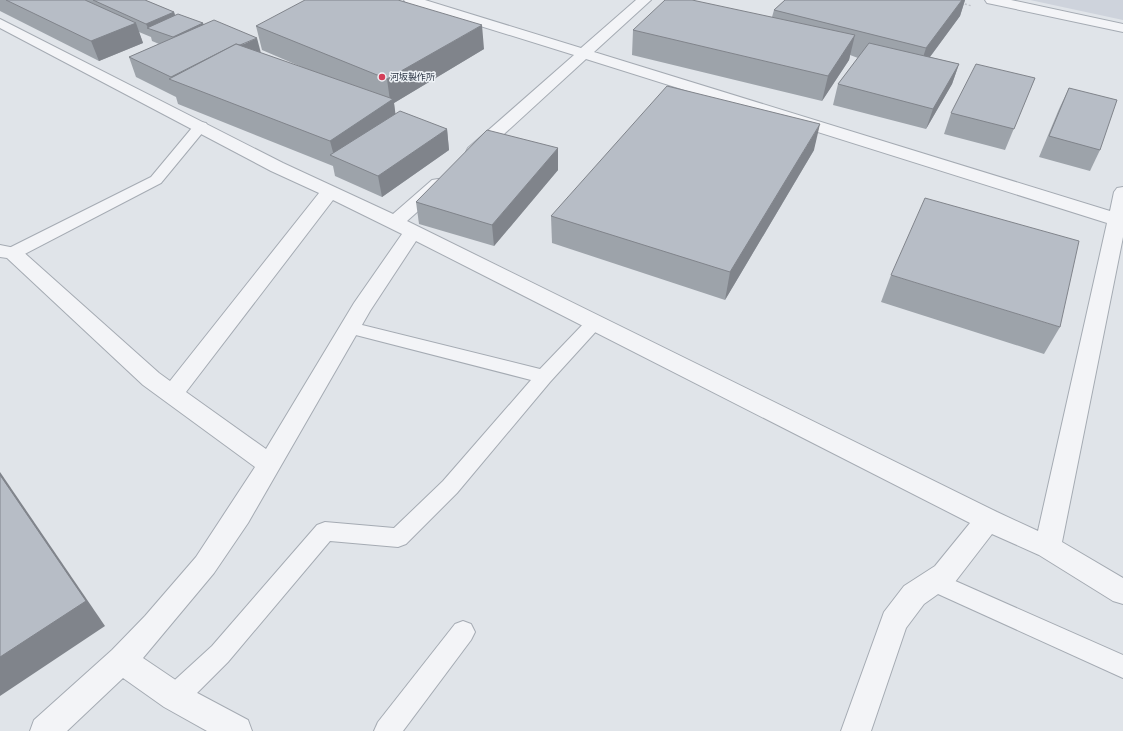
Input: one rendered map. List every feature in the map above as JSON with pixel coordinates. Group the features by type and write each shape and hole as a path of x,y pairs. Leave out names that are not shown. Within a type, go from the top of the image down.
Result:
{"street":[{"path":"411,0 1118,220"},
{"path":"460,164 644,0"},
{"path":"992,0 1123,28"},
{"path":"0,23 278,167 404,227 988,520 1048,547 1123,592"},
{"path":"45,731 122,660 155,625 205,564 239,515 270,464 350,328 404,227 449,174"},
{"path":"172,394 330,192"},
{"path":"1048,547 1123,192"},
{"path":"7,252 151,379 270,464"},
{"path":"856,731 894,621 914,595 945,574 988,520"},
{"path":"122,660 175,697 236,731"}],"lane":[{"path":"7,252 156,180 201,126"},
{"path":"175,697 220,654 325,531 398,538 450,487 544,378 594,323"},
{"path":"350,328 544,378"},
{"path":"935,582 1123,667"},
{"path":"387,731 463,632"}],"shaded area":[{"path":"1030,0 1123,0 1123,20"}],"building":[{"path":"6,0 85,0 136,23 91,41"},
{"path":"93,0 145,0 174,12 146,24"},
{"path":"305,0 398,0 482,25 387,79 256,26"},
{"path":"665,0 692,0 855,35 828,76 633,30"},
{"path":"785,0 962,0 926,48 774,10"},
{"path":"178,14 203,23 173,37 147,28"},
{"path":"214,20 257,38 240,45 236,44 171,77 129,57"},
{"path":"869,43 959,64 933,109 838,84"},
{"path":"236,44 393,99 330,141 169,79"},
{"path":"976,64 1035,78 1014,129 951,113"},
{"path":"667,86 820,124 730,272 551,216"},
{"path":"1069,88 1117,100 1100,150 1049,136"},
{"path":"400,111 447,129 378,176 330,155"},
{"path":"487,130 558,148 492,225 416,202"},
{"path":"925,198 1079,241 1060,327 891,275"},
{"path":"0,475 86,601 0,657"}],"place":[{"name":"河坂製作所","path":"382,77"}]}
